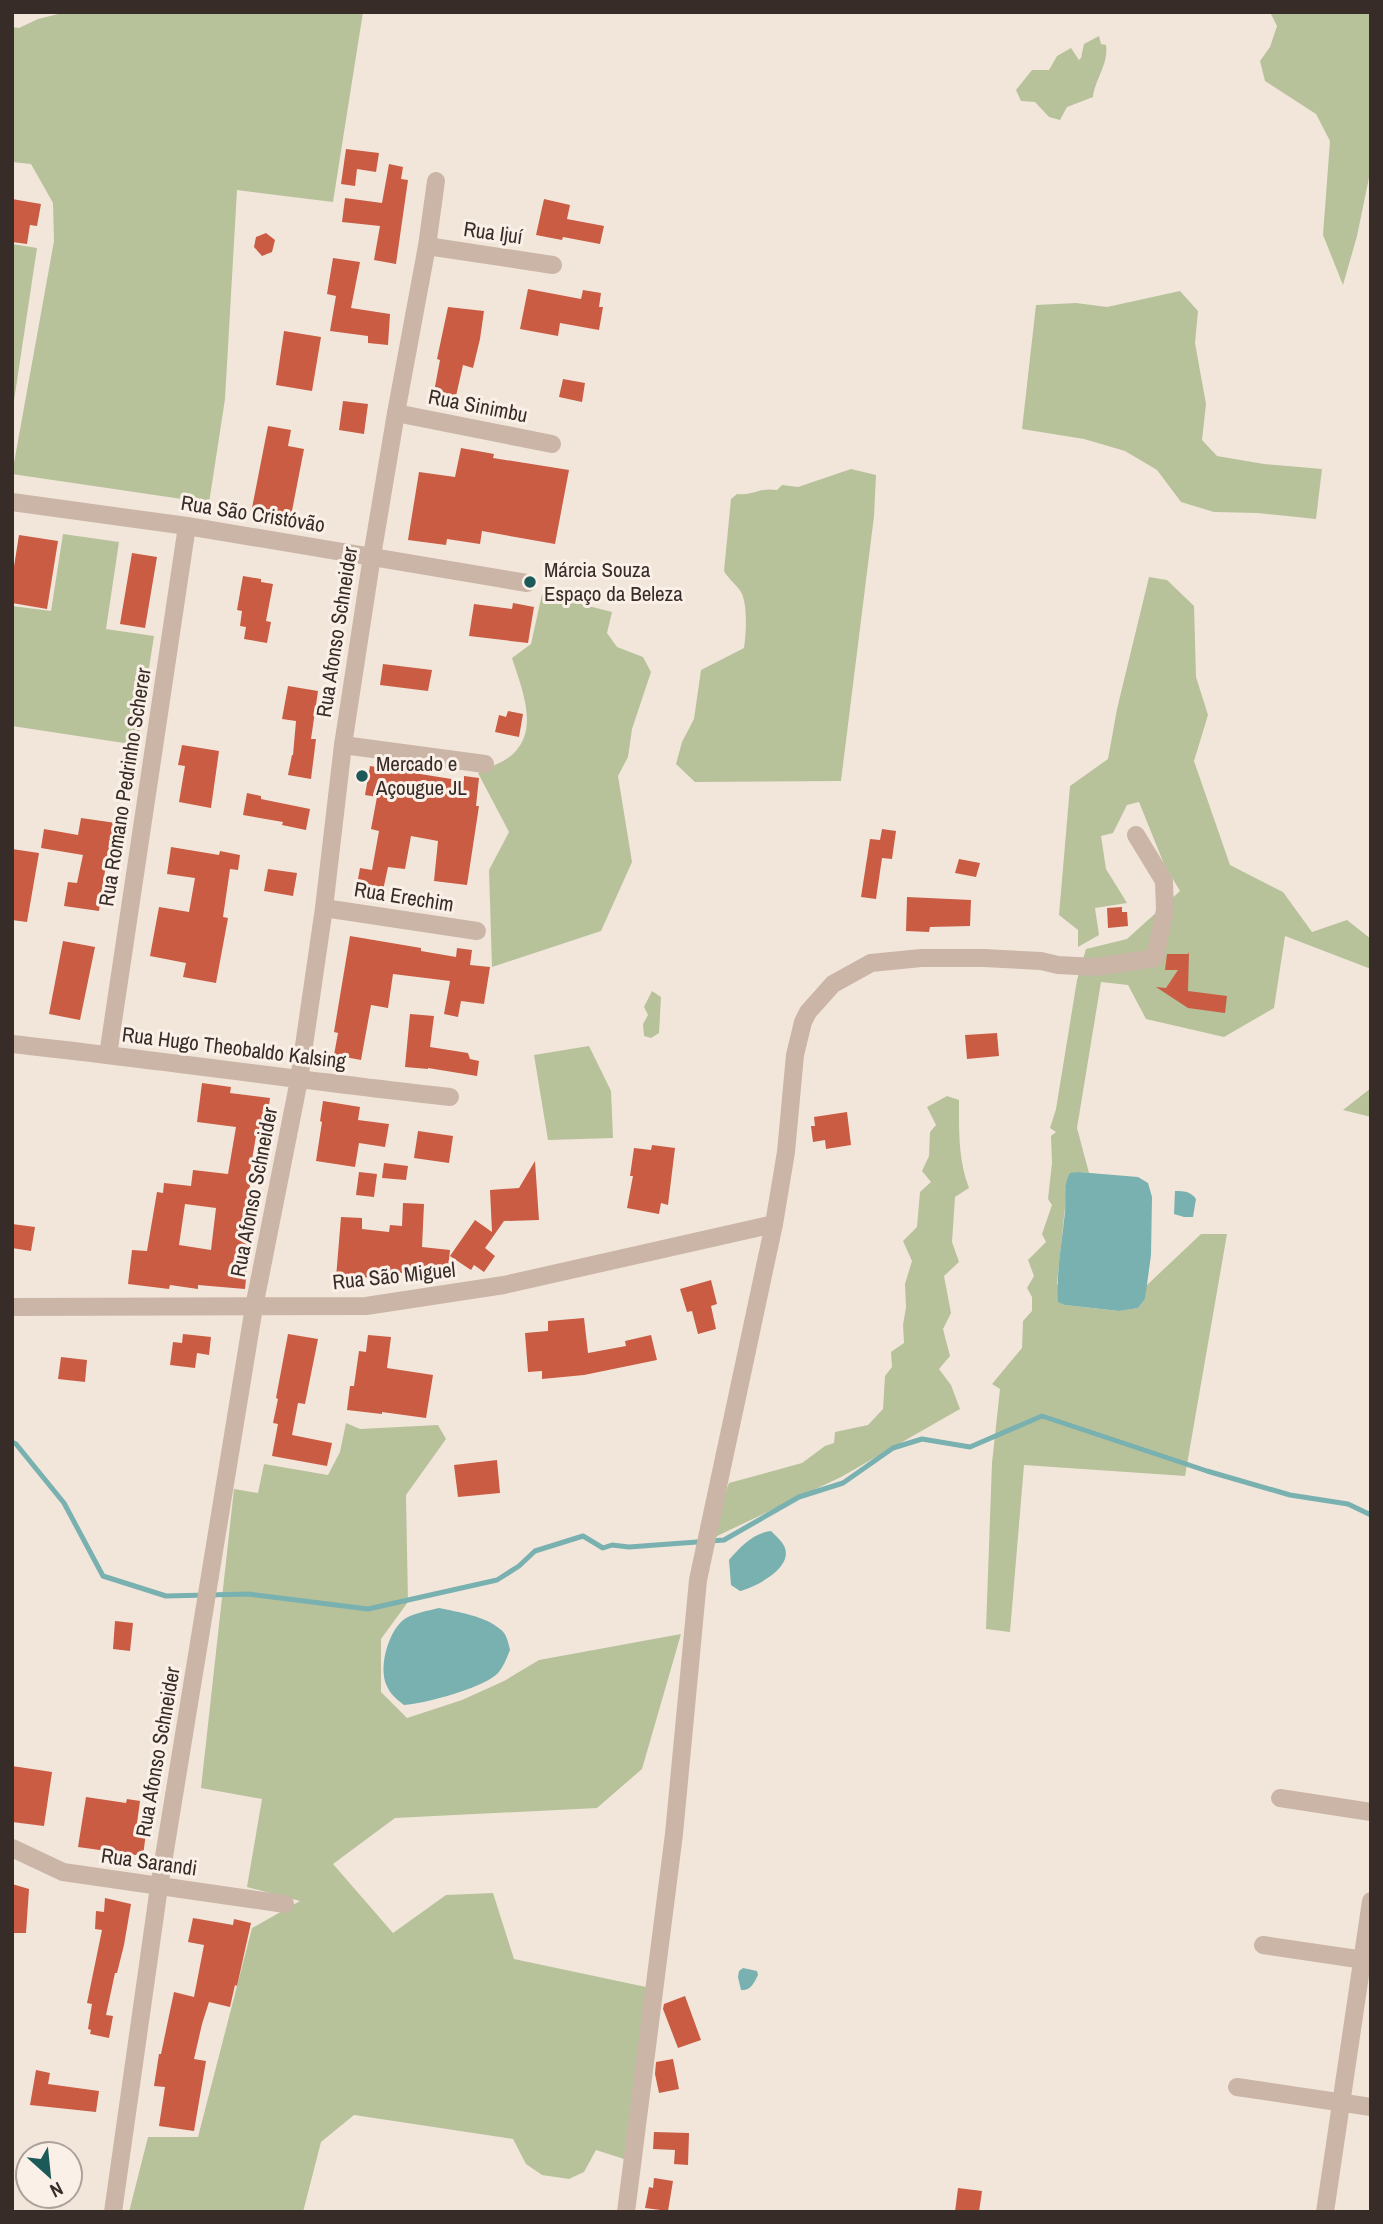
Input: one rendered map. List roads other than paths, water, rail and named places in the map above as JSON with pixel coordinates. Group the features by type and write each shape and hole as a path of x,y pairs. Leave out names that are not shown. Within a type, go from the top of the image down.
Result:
{"street":[{"name":"Rua Afonso Schneider","path":"113,2212 159,1887 254,1307 299,1080 324,908 343,745 372,556 436,181"},
{"name":"Rua Ijuí","path":"427,246 553,265"},
{"name":"Rua Sinimbu","path":"396,413 552,444"},
{"name":"Rua São Cristóvão","path":"12,502 187,526 527,583"},
{"name":"Rua Romano Pedrinho Scherer","path":"108,1055 187,526"},
{"path":"343,745 485,764"},
{"path":"626,2212 674,1834 698,1580 774,1224 786,1152 795,1055 803,1022 808,1012 833,984 871,963 921,958 996,958 1094,967 1155,958 1165,910 1164,881 1136,835"},
{"name":"Rua Erechim","path":"324,908 477,931"},
{"name":"Rua Hugo Theobaldo Kalsing","path":"12,1044 450,1097"},
{"name":"Rua São Miguel","path":"12,1307 366,1306 504,1285 774,1224"},
{"path":"1280,1798 1371,1812"},
{"name":"Rua Sarandi","path":"12,1848 63,1872 285,1904"},
{"path":"1325,2212 1366,1961 1371,1901"},
{"path":"1263,1945 1366,1961"},
{"path":"1237,2087 1371,2107"}],"water":[{"path":"1070,1173 1138,1177 1148,1183 1152,1197 1151,1255 1145,1299 1138,1308 1119,1311 1058,1302 1066,1187"},
{"path":"1175,1191 1187,1192 1196,1199 1193,1217 1174,1214"},
{"path":"771,1531 785,1548 783,1563 771,1576 740,1591 731,1585 729,1560 753,1538"},
{"path":"439,1608 471,1615 494,1625 504,1633 510,1650 501,1670 488,1680 452,1694 404,1705 389,1691 384,1677 384,1660 389,1642 397,1627 406,1618"},
{"path":"743,1968 757,1971 758,1975 750,1988 741,1990 738,1977"}],"waterway":[{"path":"12,1442 64,1503 103,1576 166,1596 248,1594 368,1609 497,1580 519,1566 535,1551 583,1536 603,1548 612,1545 629,1547 724,1540 799,1497 843,1483 893,1448 922,1439 970,1447 1042,1416 1207,1471 1290,1495 1348,1504 1371,1515"}],"place":[{"name":"Márcia Souza Espaço da Beleza","path":"530,582"},
{"name":"Mercado e Açougue JL","path":"362,776"}]}
